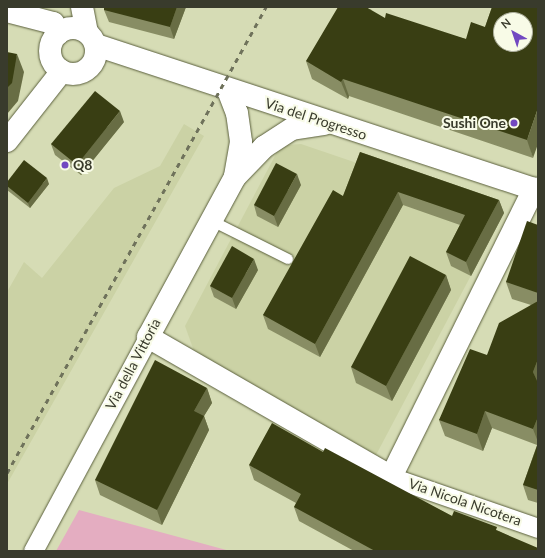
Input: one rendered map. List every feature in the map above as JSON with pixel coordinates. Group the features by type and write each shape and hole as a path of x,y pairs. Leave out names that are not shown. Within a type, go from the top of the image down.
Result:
{"street":[{"path":"82,7 91,39 94,61 89,67 76,74 62,71 50,53 58,34 72,28 91,39"},
{"path":"7,11 53,23 58,34"},
{"name":"Via del Progresso","path":"91,39 228,90 536,190"},
{"path":"7,142 62,71"},
{"name":"Via della Vittoria","path":"228,90 238,113 242,142 235,178"},
{"name":"Via della Vittoria","path":"33,551 235,178 264,147 292,129 329,123"},
{"path":"148,337 391,477 536,190"},
{"name":"Via Nicola Nicotera","path":"391,477 538,528"}],"lane":[{"path":"212,221 288,259"}],"shaded area":[{"path":"184,124 204,136 7,484 7,292 24,262 42,278 114,188 160,166"},
{"path":"301,144 504,213 376,455 194,351 185,326 277,152 287,145"},
{"path":"79,510 230,551 56,551"}],"building":[{"path":"104,7 177,7 170,27 104,10"},
{"path":"338,7 366,7 385,18 386,13 466,39 471,22 485,27 492,7 538,7 538,108 527,140 343,79 341,82 306,61"},
{"path":"7,52 17,54 12,83 7,88"},
{"path":"95,91 120,111 77,165 51,144"},
{"path":"360,152 499,200 466,262 446,252 465,215 398,192 315,344 263,315 333,190 343,196"},
{"path":"24,160 47,178 28,203 7,186 7,182"},
{"path":"276,163 297,174 274,216 254,205"},
{"path":"527,221 538,225 538,293 506,282"},
{"path":"232,246 254,259 232,298 210,286"},
{"path":"410,256 446,275 386,386 351,367"},
{"path":"538,301 538,359 533,372 538,383 538,417 533,429 485,411 477,434 439,420 470,349 487,355 499,323"},
{"path":"155,360 207,388 194,411 204,416 157,510 95,480"},
{"path":"272,423 323,452 325,448 452,516 454,511 497,527 496,530 538,548 538,551 375,551 294,507 301,494 249,465"},
{"path":"538,443 538,490 523,485"}],"railway":[{"path":"7,473 266,7"}],"place":[{"name":"Sushi One","path":"514,123"},
{"name":"Q8","path":"65,165"}]}
